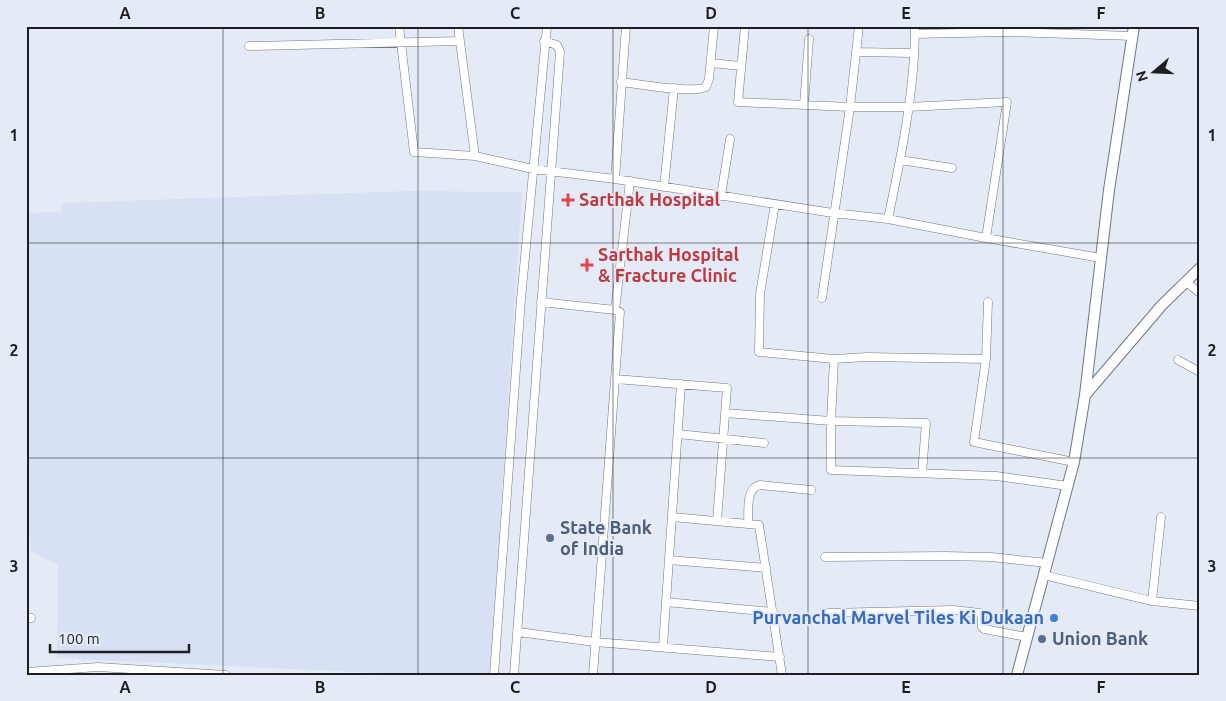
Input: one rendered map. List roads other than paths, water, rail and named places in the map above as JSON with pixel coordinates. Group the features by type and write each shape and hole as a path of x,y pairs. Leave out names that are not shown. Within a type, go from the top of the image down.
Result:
{"street":[{"path":"399,26 414,152 474,156 533,170 630,181 833,213 888,219 1101,258"},
{"path":"458,26 474,156"},
{"path":"494,675 510,432 544,41 547,26"},
{"path":"615,179 626,26"},
{"path":"621,82 674,88 700,89 706,87 710,80 714,26"},
{"path":"745,26 738,102 850,107 908,107 1006,102 986,238"},
{"path":"822,298 850,107 859,26"},
{"path":"888,219 908,107 915,30 1133,31 1109,190 1085,395 1074,462 1017,675"},
{"path":"804,105 809,39"},
{"path":"249,46 460,41"},
{"path":"514,675 560,52 557,45 544,41"},
{"path":"856,52 913,52"},
{"path":"711,63 742,66"},
{"path":"664,187 674,88"},
{"path":"721,196 730,138"},
{"path":"900,160 952,168"},
{"path":"616,310 630,181"},
{"path":"775,204 760,294 759,352 834,359 867,357 986,359"},
{"path":"1085,395 1162,305 1200,268"},
{"path":"1186,282 1200,292"},
{"path":"541,302 620,312 593,675"},
{"path":"988,302 986,359 974,442 1074,462"},
{"path":"834,359 831,470 996,476 1068,486"},
{"path":"1178,360 1200,372"},
{"path":"615,379 727,388 717,521"},
{"path":"663,646 681,384"},
{"path":"725,413 831,421 926,422 922,473"},
{"path":"678,434 764,443"},
{"path":"748,524 749,496 750,491 755,486 811,490"},
{"path":"672,517 759,525 782,675"},
{"path":"1152,601 1161,517"},
{"path":"825,557 991,557 1047,563"},
{"path":"669,560 766,568"},
{"path":"1044,575 1152,601 1200,606"},
{"path":"666,602 772,612"},
{"path":"829,613 953,610 980,613 983,618 982,627 984,629 1027,637"},
{"path":"518,632 595,642 663,646 780,657"},
{"path":"26,672 99,671 226,675"}],"place":[{"name":"Sarthak Hospital","path":"568,200"},
{"name":"Sarthak Hospital & Fracture Clinic","path":"587,265"},
{"name":"State Bank of India","path":"550,538"},
{"name":"Purvanchal Marvel Tiles Ki Dukaan","path":"1054,618"},
{"name":"Union Bank","path":"1042,639"}]}
